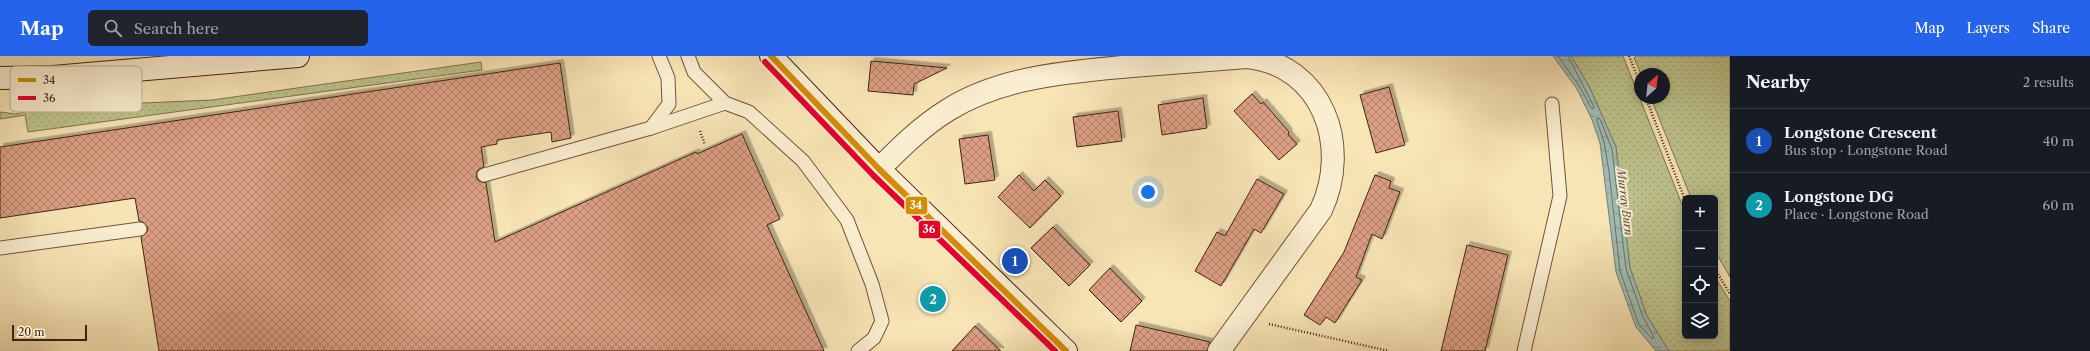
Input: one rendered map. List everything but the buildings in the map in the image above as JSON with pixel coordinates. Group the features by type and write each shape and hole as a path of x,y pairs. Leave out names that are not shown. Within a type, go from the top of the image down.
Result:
{"street":[{"path":"142,67 219,59 298,56"},
{"path":"771,56 879,169 1066,351"},
{"path":"879,169 922,128 949,110 974,96 1007,85 1074,72 1247,57 1264,59 1303,83 1318,101 1327,118 1332,138 1332,175 1329,192 1321,210 1219,351"},
{"path":"0,78 10,78"}],"lane":[{"path":"651,128 669,104 668,78 659,56"},
{"path":"688,56 694,72 725,103 749,112 802,161 847,220 872,284 882,321 874,338 858,351"},
{"path":"484,175 651,128 725,103"},
{"path":"1524,351 1560,196 1552,104"},
{"path":"0,248 140,229"}],"path":[{"path":"1629,56 1634,68"},
{"path":"1648,104 1683,195"},
{"path":"1718,274 1730,294"},
{"path":"1243,318 1389,351"}],"green space":[{"path":"1571,56 1623,56 1634,84 1634,104 1642,104 1682,204 1682,339 1718,339 1718,282 1730,301 1730,351 1669,351 1647,316 1630,268 1616,147 1590,88"},
{"path":"1636,56 1730,56 1730,277 1718,256 1718,195 1690,195 1653,104 1670,104 1670,68 1638,68 1634,58"},
{"path":"481,62 482,70 28,132 25,115 0,119 0,112 16,114 24,112 142,112 142,103 212,100"}],"water":[{"path":"1553,56 1571,56 1590,88 1616,147 1630,268 1647,316 1669,351 1656,351 1636,327 1616,272 1600,143 1592,120 1577,89"}],"transit line":[{"name":"34","path":"771,56 879,169 1066,351"},
{"name":"36","path":"765,62 873,175 1055,351"}],"place":[{"name":"Longstone Crescent","path":"1015,261"},
{"name":"Longstone DG","path":"933,299"}],"water label":[{"name":"Murray Burn","path":"1625,202"}]}
